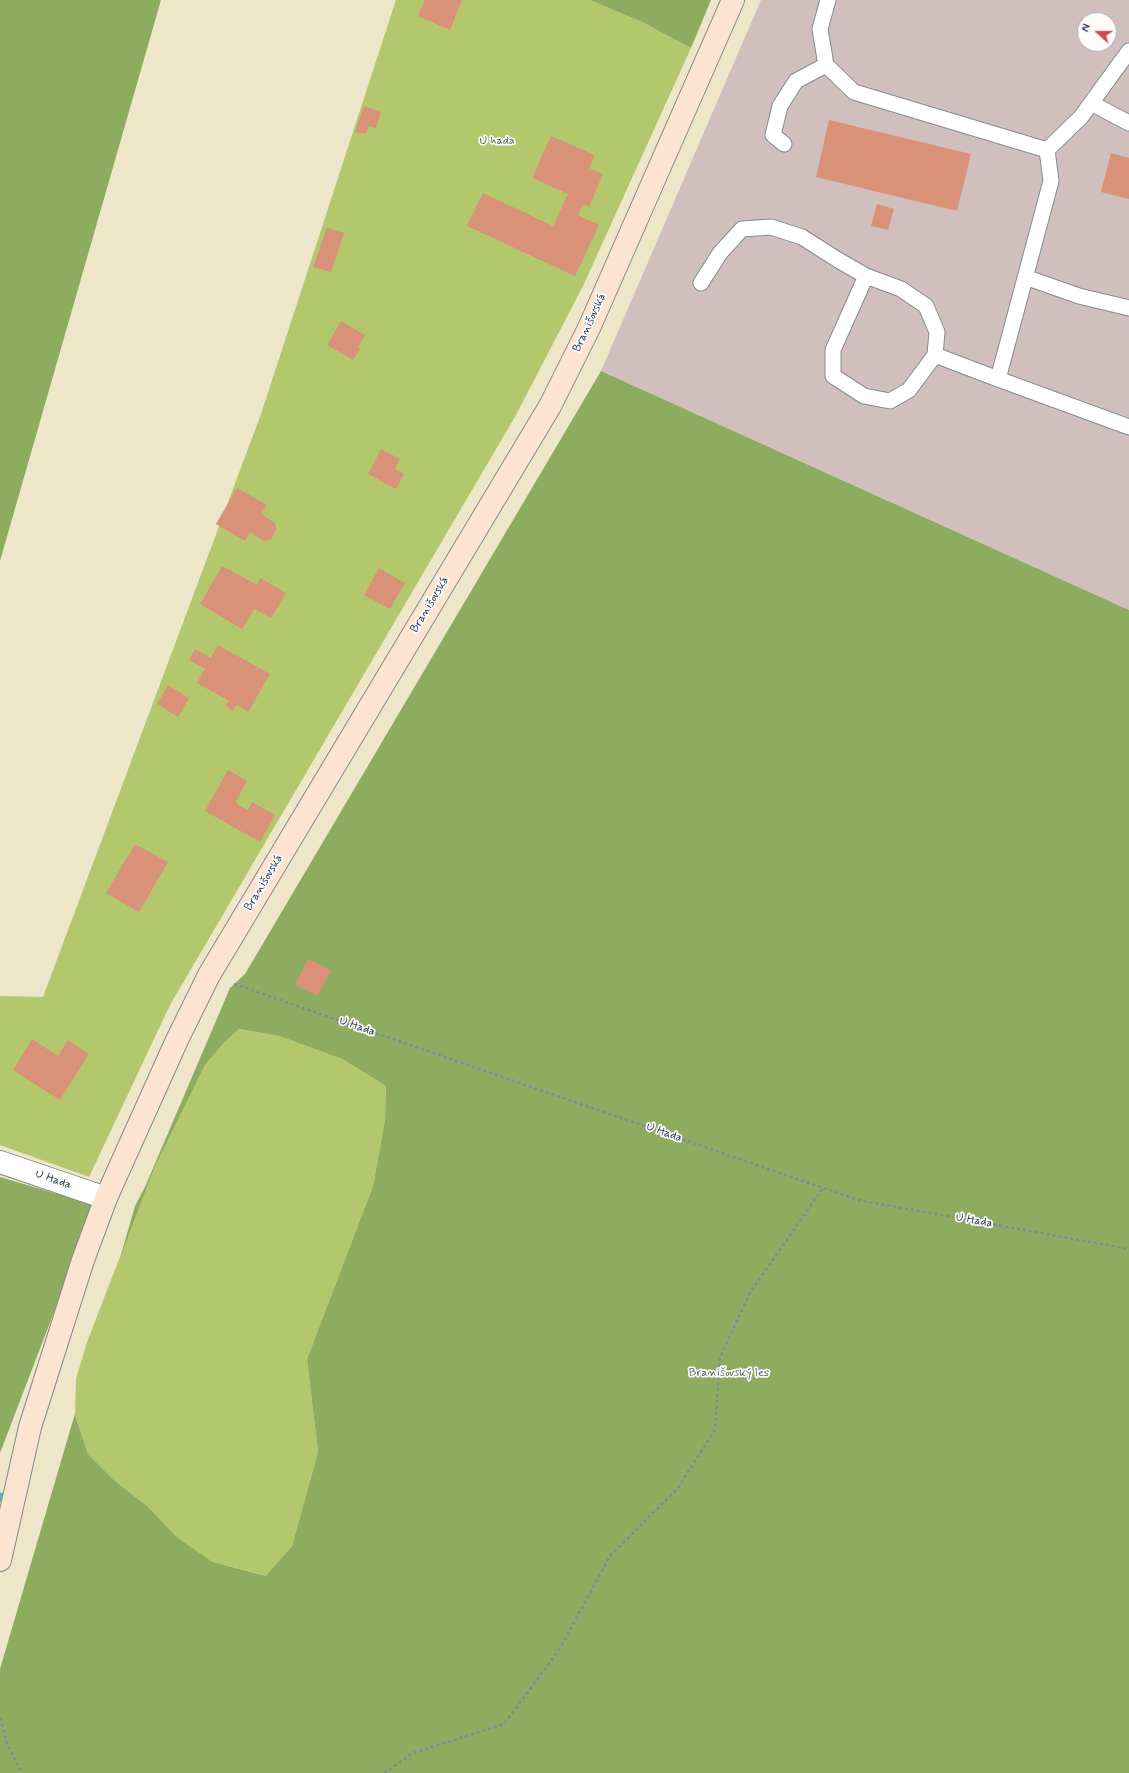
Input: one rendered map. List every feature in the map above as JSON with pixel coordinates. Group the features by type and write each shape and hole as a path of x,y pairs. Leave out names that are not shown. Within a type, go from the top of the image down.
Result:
{"street":[{"name":"Branišovská","path":"0,1560 30,1427 83,1260 106,1198 145,1108 209,975 550,406 589,328 733,0"},
{"name":"U Hada","path":"0,1162 106,1198"}],"lane":[{"path":"828,0 820,29 826,65 854,92 1047,150"},
{"path":"1047,150 1081,116 1129,51"},
{"path":"784,144 773,135 780,106 796,81 826,65"},
{"path":"1091,103 1129,123"},
{"path":"998,378 1051,181 1047,150"},
{"path":"701,283 720,253 742,230 771,227 802,237 866,276 901,290 926,306 937,332 935,355 909,390 890,401 864,396 833,376 833,350 866,276"},
{"path":"1025,277 1079,296 1129,308"},
{"path":"935,355 1129,427"}],"path":[{"name":"U Hada","path":"209,975 858,1200 1129,1249"},
{"path":"384,1773 414,1752 504,1724 559,1650 610,1556 677,1489 715,1430 720,1357 751,1291 823,1188"},
{"path":"0,1718 7,1743 22,1773"}],"shaded area":[{"path":"761,0 1129,0 1129,610 601,371"}],"green space":[{"path":"0,0 161,0 0,561"},
{"name":"U hada","path":"396,0 590,0 642,22 691,48 583,286 516,415 170,1005 89,1177 0,1145 0,996 43,997 261,414"},
{"path":"590,0 711,0 691,48 642,22"},
{"name":"Branišovský les","path":"601,371 1129,610 1129,1773 0,1773 0,1669 76,1410 75,1415 88,1454 114,1480 147,1506 178,1538 213,1562 266,1576 292,1546 318,1452 307,1359 373,1186 385,1120 386,1086 342,1059 279,1036 239,1029 224,1043 205,1065 154,1169 120,1258 135,1206 145,1187 230,988 245,974"},
{"path":"239,1029 279,1036 342,1059 386,1086 385,1120 373,1186 307,1359 318,1452 292,1546 267,1576 213,1562 178,1538 147,1506 114,1480 88,1454 75,1415 76,1379 87,1342 154,1169 205,1065 224,1043"},
{"path":"0,1177 95,1205 0,1453"}],"building":[{"path":"425,0 462,0 450,30 418,16"},
{"path":"364,106 381,112 376,128 369,126 366,134 355,132"},
{"path":"829,120 971,154 957,211 816,177"},
{"path":"551,136 595,155 589,168 603,174 589,207 583,204 578,215 599,225 575,276 467,226 483,193 553,226 568,194 532,178"},
{"path":"1111,153 1129,158 1129,199 1101,192"},
{"path":"877,204 894,209 888,230 871,226"},
{"path":"327,228 344,233 331,272 313,267"},
{"path":"341,321 365,335 358,347 360,349 353,360 327,345"},
{"path":"381,449 400,459 395,469 404,474 396,489 368,474"},
{"path":"237,488 267,505 261,514 275,523 276,529 271,539 264,541 250,532 245,541 216,524"},
{"path":"222,566 257,585 260,578 286,593 271,618 254,609 242,629 200,604"},
{"path":"379,568 405,583 390,609 364,595"},
{"path":"218,645 270,674 248,712 237,705 233,711 226,706 229,701 197,683 205,669 189,660 195,649 211,658"},
{"path":"168,685 189,698 178,717 157,704"},
{"path":"228,770 247,781 236,801 237,804 248,810 252,802 275,815 260,842 205,811"},
{"path":"135,844 168,862 139,912 106,893"},
{"path":"308,959 331,970 318,996 295,985"},
{"path":"32,1039 58,1056 68,1040 89,1054 60,1100 13,1070"}],"waterway":[{"path":"0,1497 15,1500"}]}
